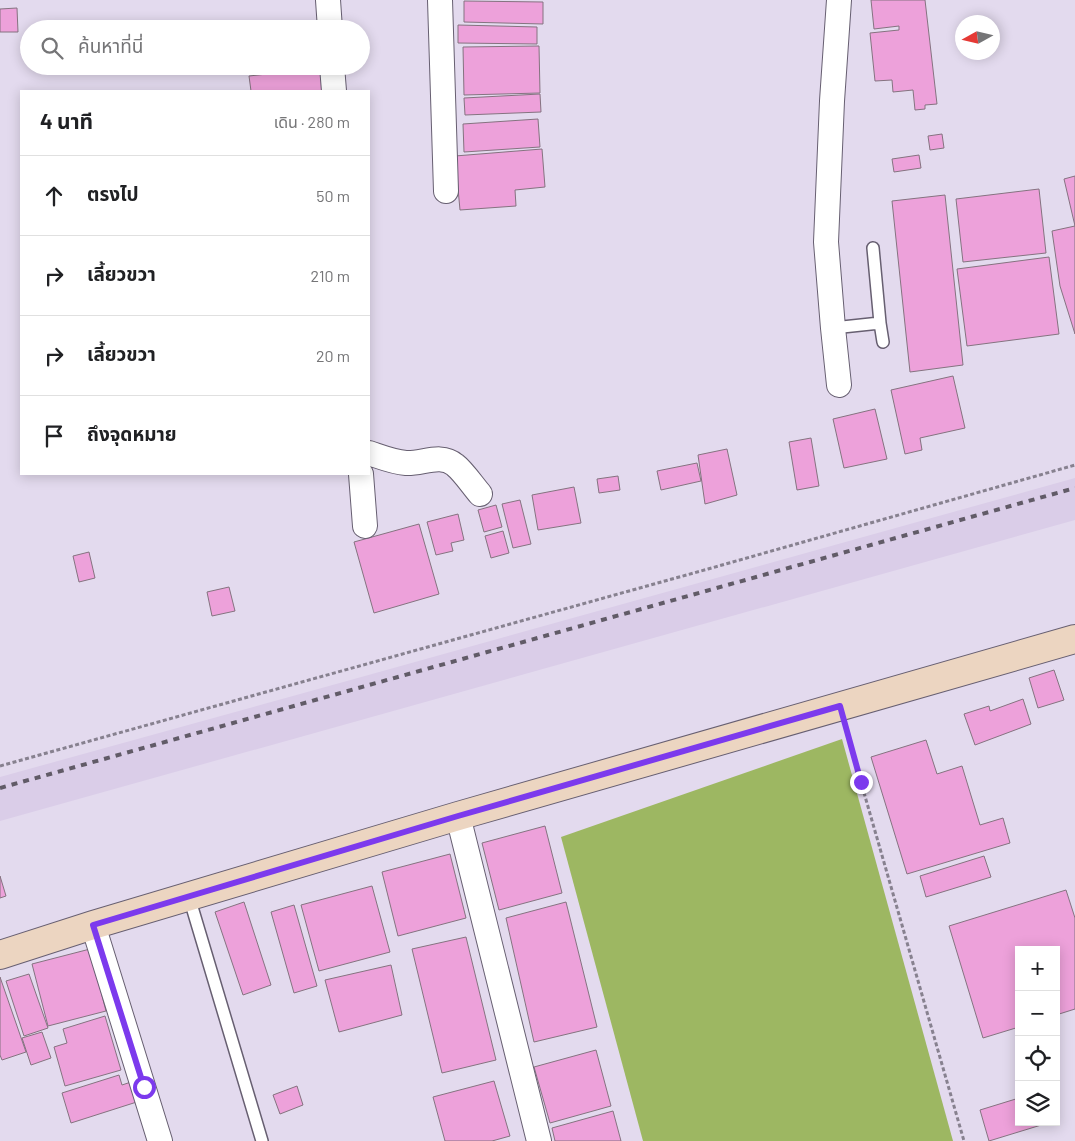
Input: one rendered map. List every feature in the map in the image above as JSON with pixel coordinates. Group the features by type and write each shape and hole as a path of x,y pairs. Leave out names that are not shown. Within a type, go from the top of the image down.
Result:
{"street":[{"path":"328,0 329,20"},
{"path":"440,0 446,192"},
{"path":"839,0 832,101 826,242 832,328 839,385"},
{"path":"333,75 334,90"},
{"path":"370,453 407,463 437,459 448,461 456,465 480,494"},
{"path":"361,475 365,526"},
{"path":"0,955 93,925 458,816 1075,639"},
{"path":"458,816 539,1141"},
{"path":"93,925 160,1141"}],"lane":[{"path":"873,248 882,342"},
{"path":"832,328 880,323"},
{"path":"189,897 262,1141"}],"path":[{"path":"0,766 1075,465"},
{"path":"840,706 964,1141"}],"shaded area":[{"path":"1075,478 1075,520 0,821 0,777"}],"green space":[{"path":"842,739 953,1141 643,1141 561,837"}],"building":[{"path":"871,0 925,0 937,104 925,105 925,109 915,110 913,90 893,92 892,80 875,81 870,33 899,30 899,26 874,29"},
{"path":"464,1 543,2 543,24 464,22"},
{"path":"17,8 18,32 0,32 0,9"},
{"path":"458,25 537,27 537,44 458,43"},
{"path":"539,46 540,93 464,95 463,47"},
{"path":"322,75 325,90 251,90 249,76"},
{"path":"540,94 541,112 465,115 464,98"},
{"path":"538,119 540,147 464,152 463,124"},
{"path":"942,134 944,148 930,150 928,136"},
{"path":"542,149 545,187 515,190 516,206 460,210 455,156"},
{"path":"919,155 921,168 894,172 892,159"},
{"path":"1075,176 1075,226 1064,179"},
{"path":"1039,189 1046,253 963,262 956,199"},
{"path":"945,195 963,365 910,372 892,201"},
{"path":"1075,226 1075,334 1060,286 1052,231"},
{"path":"1049,257 1059,334 967,346 957,269"},
{"path":"953,376 965,428 920,438 922,450 905,454 891,390"},
{"path":"875,409 887,459 844,468 833,419"},
{"path":"811,438 819,486 797,490 789,442"},
{"path":"727,449 737,495 705,504 698,455"},
{"path":"697,463 701,481 661,490 657,471"},
{"path":"618,476 620,490 599,493 597,479"},
{"path":"574,487 581,523 538,530 532,495"},
{"path":"520,500 531,544 513,548 502,504"},
{"path":"496,505 502,527 484,532 478,510"},
{"path":"458,514 464,540 451,543 453,551 436,555 427,522"},
{"path":"419,524 439,594 374,613 354,542"},
{"path":"503,531 509,553 491,558 485,536"},
{"path":"89,552 95,578 79,582 73,556"},
{"path":"229,587 235,611 212,616 207,592"},
{"path":"1054,670 1064,700 1038,708 1029,678"},
{"path":"1023,699 1031,724 975,745 964,714 989,706 990,711"},
{"path":"926,740 937,774 962,766 980,825 1003,818 1010,843 907,874 871,757"},
{"path":"545,826 562,893 499,910 482,843"},
{"path":"450,854 466,918 398,936 382,872"},
{"path":"984,856 991,877 926,897 920,876"},
{"path":"0,876 6,896 0,898"},
{"path":"372,886 390,952 319,971 301,905"},
{"path":"1066,890 1075,918 1075,1009 1060,1014 1060,946 1015,946 1015,1028 983,1038 949,926"},
{"path":"244,902 271,985 243,995 215,912"},
{"path":"566,902 597,1027 534,1042 506,918"},
{"path":"294,905 317,986 294,993 271,912"},
{"path":"466,937 496,1060 442,1073 412,949"},
{"path":"90,949 106,1011 48,1026 32,964"},
{"path":"391,965 402,1015 339,1032 325,980"},
{"path":"29,974 48,1028 24,1036 6,981"},
{"path":"0,977 26,1052 2,1060 0,1055"},
{"path":"105,1016 121,1070 65,1086 54,1047 67,1043 63,1029"},
{"path":"42,1032 51,1058 31,1065 22,1038"},
{"path":"596,1050 611,1106 550,1123 534,1067"},
{"path":"119,1075 122,1085 137,1080 143,1100 71,1123 62,1093"},
{"path":"494,1081 510,1136 492,1141 445,1141 433,1097"},
{"path":"297,1086 303,1105 280,1114 273,1095"},
{"path":"1015,1099 1015,1126 1038,1126 989,1141 980,1110"},
{"path":"613,1111 621,1141 555,1141 552,1128"}],"railway":[{"path":"0,788 1075,488"}],"route":[{"path":"144,1087 93,925 458,816 840,706 861,782"}]}
